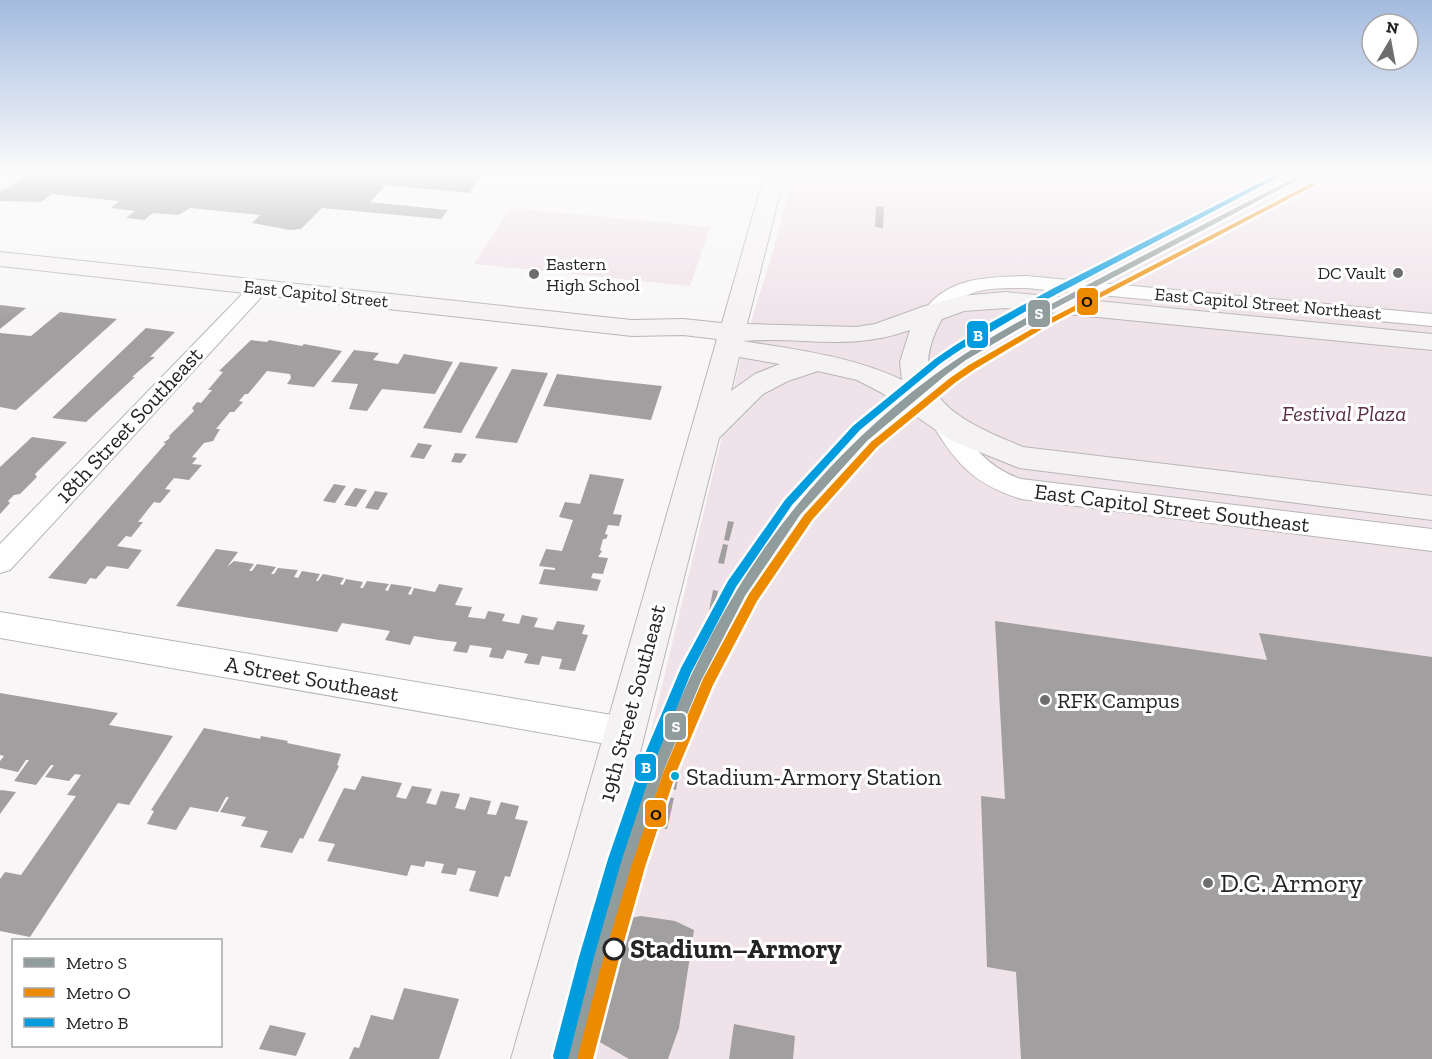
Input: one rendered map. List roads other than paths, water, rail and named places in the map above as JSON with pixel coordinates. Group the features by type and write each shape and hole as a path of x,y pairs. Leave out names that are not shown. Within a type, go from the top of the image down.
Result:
{"main road":[{"name":"19th Street Southeast","path":"537,1059 762,222"},
{"name":"East Capitol Street","path":"0,259 632,328"},
{"path":"1149,313 1190,297"},
{"name":"East Capitol Street Northeast","path":"730,339 868,334 934,311 974,301 998,300 1432,342"},
{"path":"934,311 921,332 913,359 921,392 941,419"},
{"name":"East Capitol Street Southeast","path":"632,328 653,340 730,339 852,369 881,380 980,443 1038,460 1432,508"},
{"path":"703,436 754,385 775,374 820,362"}],"street":[{"name":"East Capitol Street Northeast","path":"934,311 945,298 962,288 1008,282 1042,282 1432,320"},
{"name":"18th Street Southeast","path":"0,562 259,288"},
{"name":"East Capitol Street Southeast","path":"941,419 970,463 980,472 1005,485 1021,489 1432,540"},
{"name":"A Street Southeast","path":"0,626 624,732"}],"metro line":[{"name":"B","path":"561,1056 615,859 647,763 686,671 732,584 789,503 857,428 938,361 995,324 1187,222"},
{"name":"S","path":"573,1059 626,864 658,770 696,679 741,593 797,512 864,438 944,372 1045,310 1213,222"},
{"name":"O","path":"585,1059 638,867 670,773 708,683 753,597 808,517 874,445 972,367 1050,322 1241,222"}],"place":[{"name":"DC Vault","path":"1398,273"},
{"name":"Eastern High School","path":"534,274"},
{"name":"RFK Campus","path":"1045,700"},
{"name":"Stadium-Armory Station","path":"675,776"},
{"name":"D.C. Armory","path":"1208,883"},
{"name":"Stadium–Armory","path":"614,949"}],"park label":[{"name":"Festival Plaza","path":"1344,413"}]}
